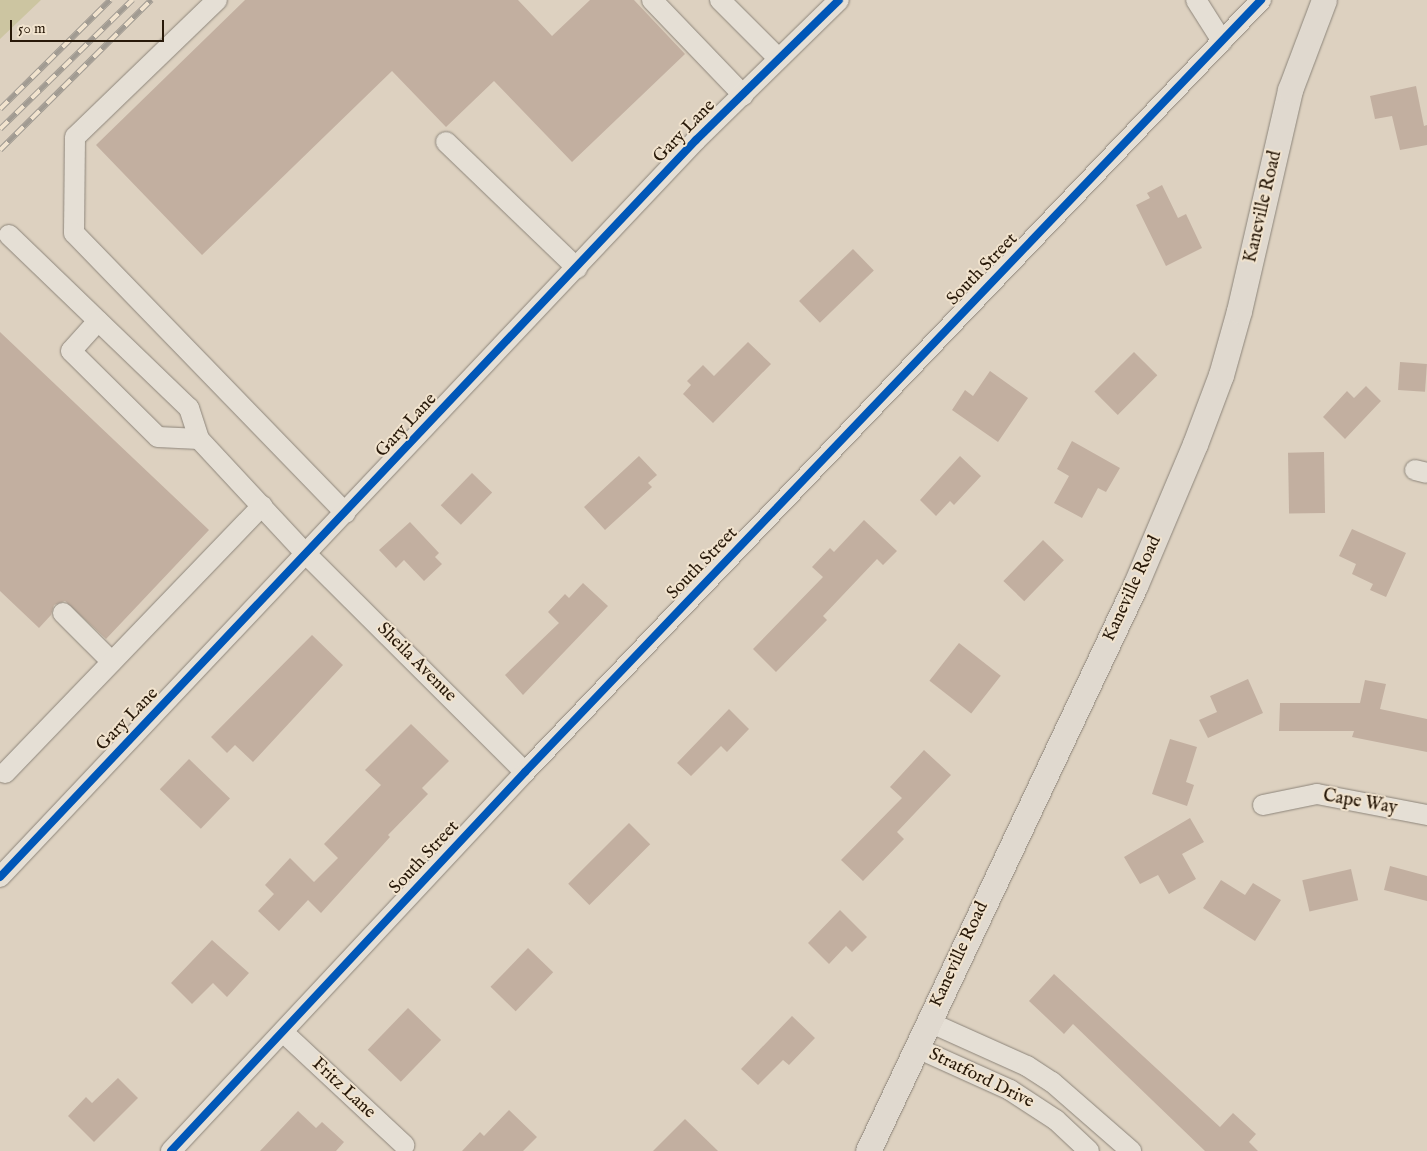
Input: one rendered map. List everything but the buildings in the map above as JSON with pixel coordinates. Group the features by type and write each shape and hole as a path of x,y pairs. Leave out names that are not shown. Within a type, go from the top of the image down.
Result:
{"main road":[{"name":"Kaneville Road","path":"868,1151 1139,577 1195,444 1221,375 1239,311 1290,90 1324,0"}],"street":[{"path":"217,0 75,137 74,233 345,513"},
{"path":"652,0 743,94"},
{"path":"720,0 779,59"},
{"name":"Gary Lane","path":"0,877 576,268 743,94 840,0"},
{"path":"1196,0 1222,41"},
{"name":"South Street","path":"171,1151 526,772 1261,0"},
{"path":"446,142 576,268"},
{"path":"9,235 189,408 199,439 158,437 71,351 98,321"},
{"name":"Sheila Avenue","path":"199,439 306,554 526,772"},
{"path":"5,773 262,506"},
{"path":"63,613 112,662"},
{"name":"Cape Way","path":"1263,804 1317,794 1427,815"},
{"name":"Stratford Drive","path":"929,1022 1027,1066 1052,1082 1131,1151"},
{"name":"Fritz Lane","path":"283,1032 404,1146"},
{"name":"Stratford Drive","path":"917,1048 1017,1094 1056,1120 1090,1151"}],"shaded area":[{"path":"0,0 41,0 0,39"}],"railway":[{"path":"0,109 110,0"},
{"path":"0,129 132,0"},
{"path":"0,150 151,0"}],"cycle path":[{"path":"0,877 696,140 839,0"},
{"path":"171,1151 525,772 1261,0"}]}
